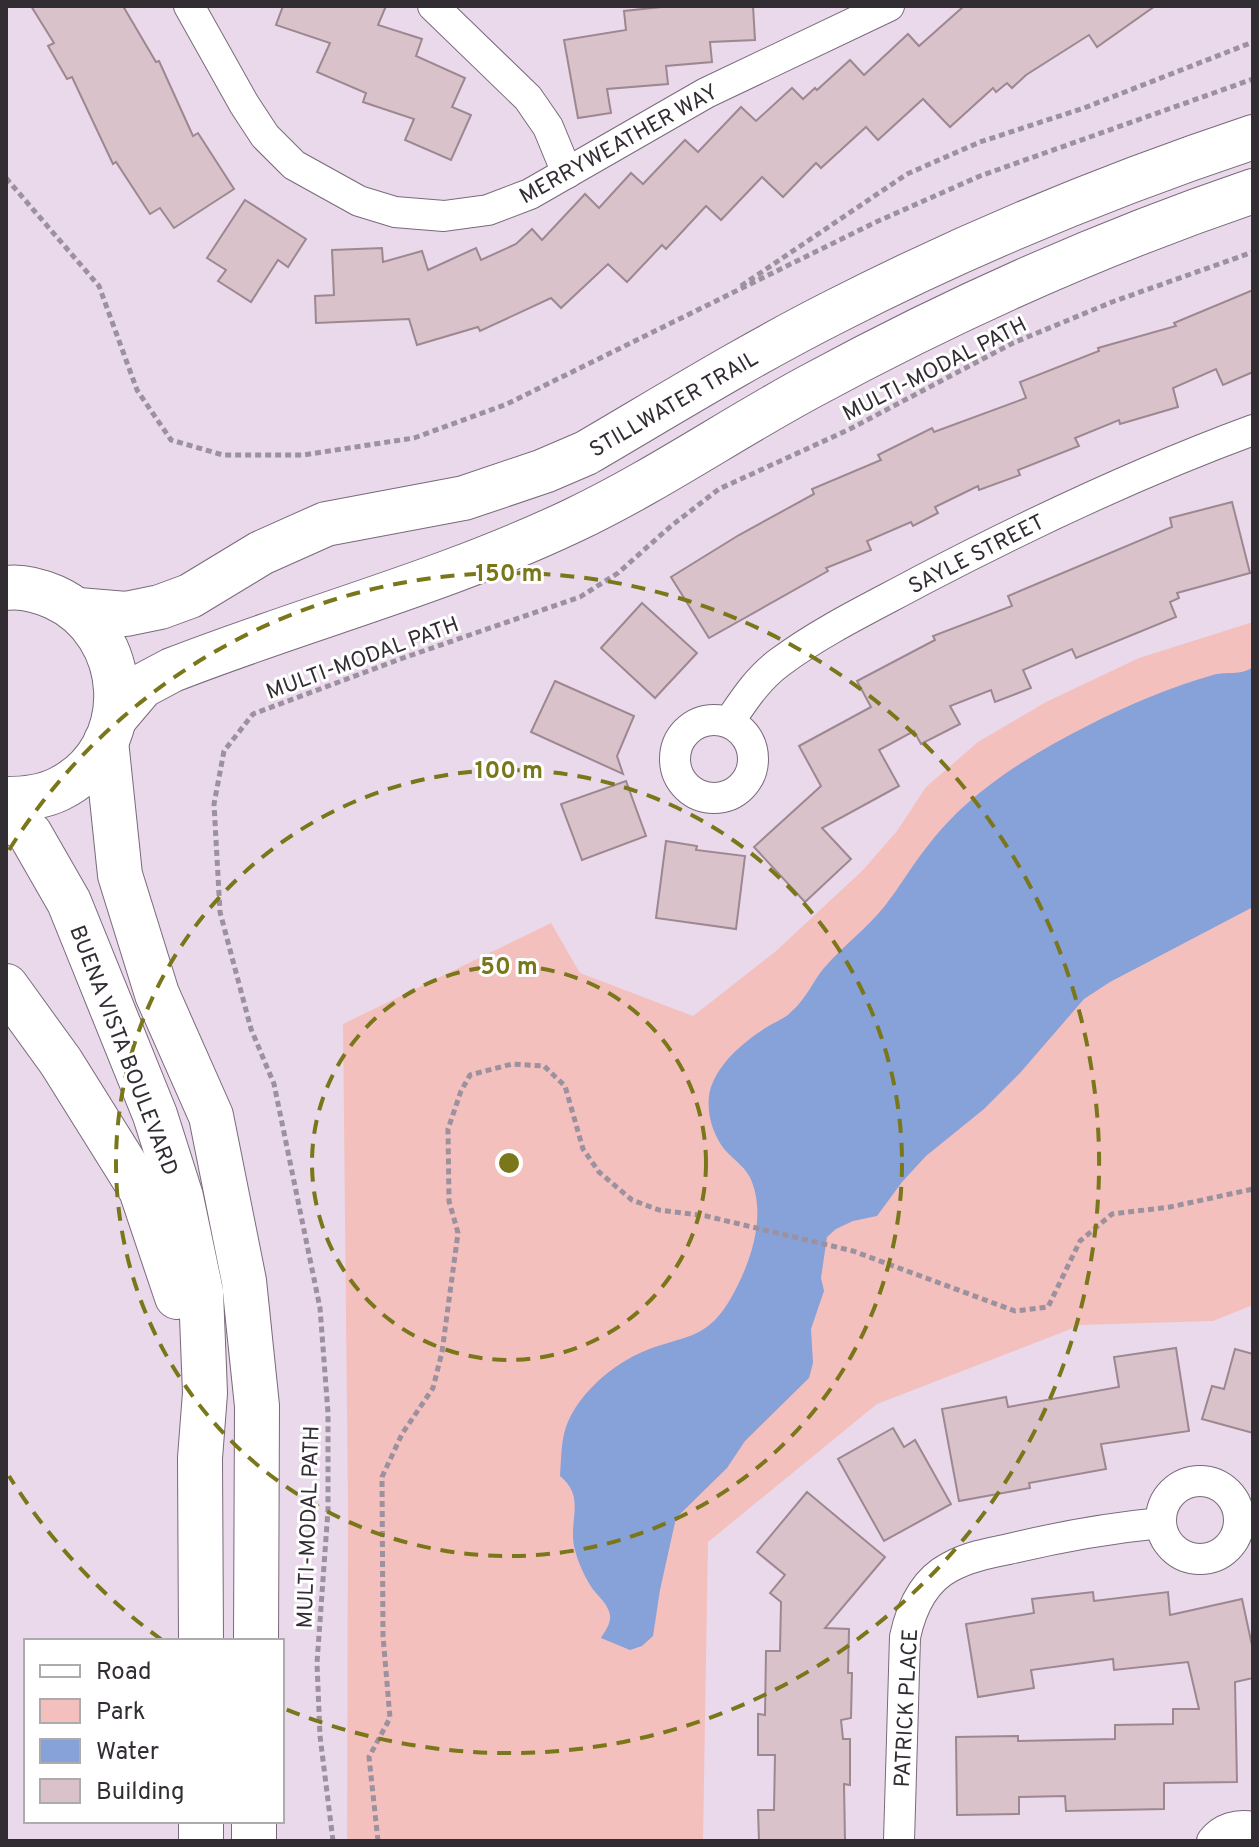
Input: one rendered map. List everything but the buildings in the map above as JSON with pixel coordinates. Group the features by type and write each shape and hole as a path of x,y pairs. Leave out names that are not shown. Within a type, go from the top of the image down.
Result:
{"main road":[{"name":"STILLWATER TRAIL","path":"42,597 126,614 160,607 190,596 261,553 326,524 464,498 544,471 586,453 832,313 921,270 1053,209 1168,165 1253,137"},
{"path":"6,799 29,799 60,788 87,768 142,686 172,670 491,557 576,519 749,419 870,354 955,313 1127,237 1253,191"},
{"path":"6,556 42,597 100,636 113,665 117,696 110,730 120,875 157,994 211,1116 244,1281 257,1406 256,1639"},
{"name":"BUENA VISTA BOULEVARD","path":"6,814 30,834 69,902 155,1115 181,1197 201,1292 205,1393 200,1458 201,1639"},
{"path":"6,986 61,1062 141,1190 180,1305 200,1458"}],"street":[{"name":"MERRYWEATHER WAY","path":"189,6 265,136 294,165 359,201 395,212 444,216 488,210 530,194 706,93 889,6"},
{"path":"433,6 528,98 548,127 567,173"},
{"name":"SAYLE STREET","path":"729,722 755,685 770,670 829,631 1002,538 1067,507 1253,430"},
{"name":"PATRICK PLACE","path":"899,1841 905,1637 911,1610 926,1586 948,1567 977,1556 1115,1528 1161,1523"},
{"path":"1212,1841 1228,1828 1253,1827"}],"path":[{"path":"727,296 907,174 980,142 1084,108 1253,42"},
{"path":"6,178 99,286 137,390 171,440 223,455 303,455 414,438 507,404 876,222 980,176 1253,79"},
{"name":"MULTI-MODAL PATH","path":"333,1841 320,1736 317,1663 328,1510 328,1413 320,1308 274,1084 251,1029 220,912 214,804 224,751 253,714 580,597 618,573 719,489 848,430 1013,343 1112,302 1253,252"},
{"path":"378,1841 369,1757 390,1718 383,1636 382,1477 402,1434 433,1388 442,1352 458,1233 449,1201 448,1129 470,1075 512,1064 544,1066 565,1086 583,1149 599,1172 632,1200 659,1210 736,1223 853,1251 1015,1311 1048,1307 1080,1241 1112,1214 1170,1207 1253,1189"}],"green space":[{"path":"1253,622 1253,1305 1213,1321 1081,1325 877,1404 708,1542 703,1841 347,1841 348,1507 343,1024 551,923 580,973 693,1016 776,951 863,870 897,831 926,787 978,742 1046,702 1139,658"}],"water":[{"path":"1253,667 1253,907 1110,982 1084,999 1020,1073 984,1109 926,1156 877,1216 853,1221 827,1237 821,1278 824,1291 811,1329 813,1363 809,1378 745,1441 727,1468 676,1518 653,1636 642,1646 630,1650 601,1638 610,1615 592,1589 575,1550 575,1501 568,1484 560,1476 564,1434 576,1407 596,1383 634,1356 692,1335 711,1324 728,1303 742,1276 756,1229 756,1197 750,1177 725,1150 712,1127 710,1090 723,1066 743,1044 797,1006 824,968 884,907 942,828 1000,777 1066,737 1134,704 1197,680"}]}
